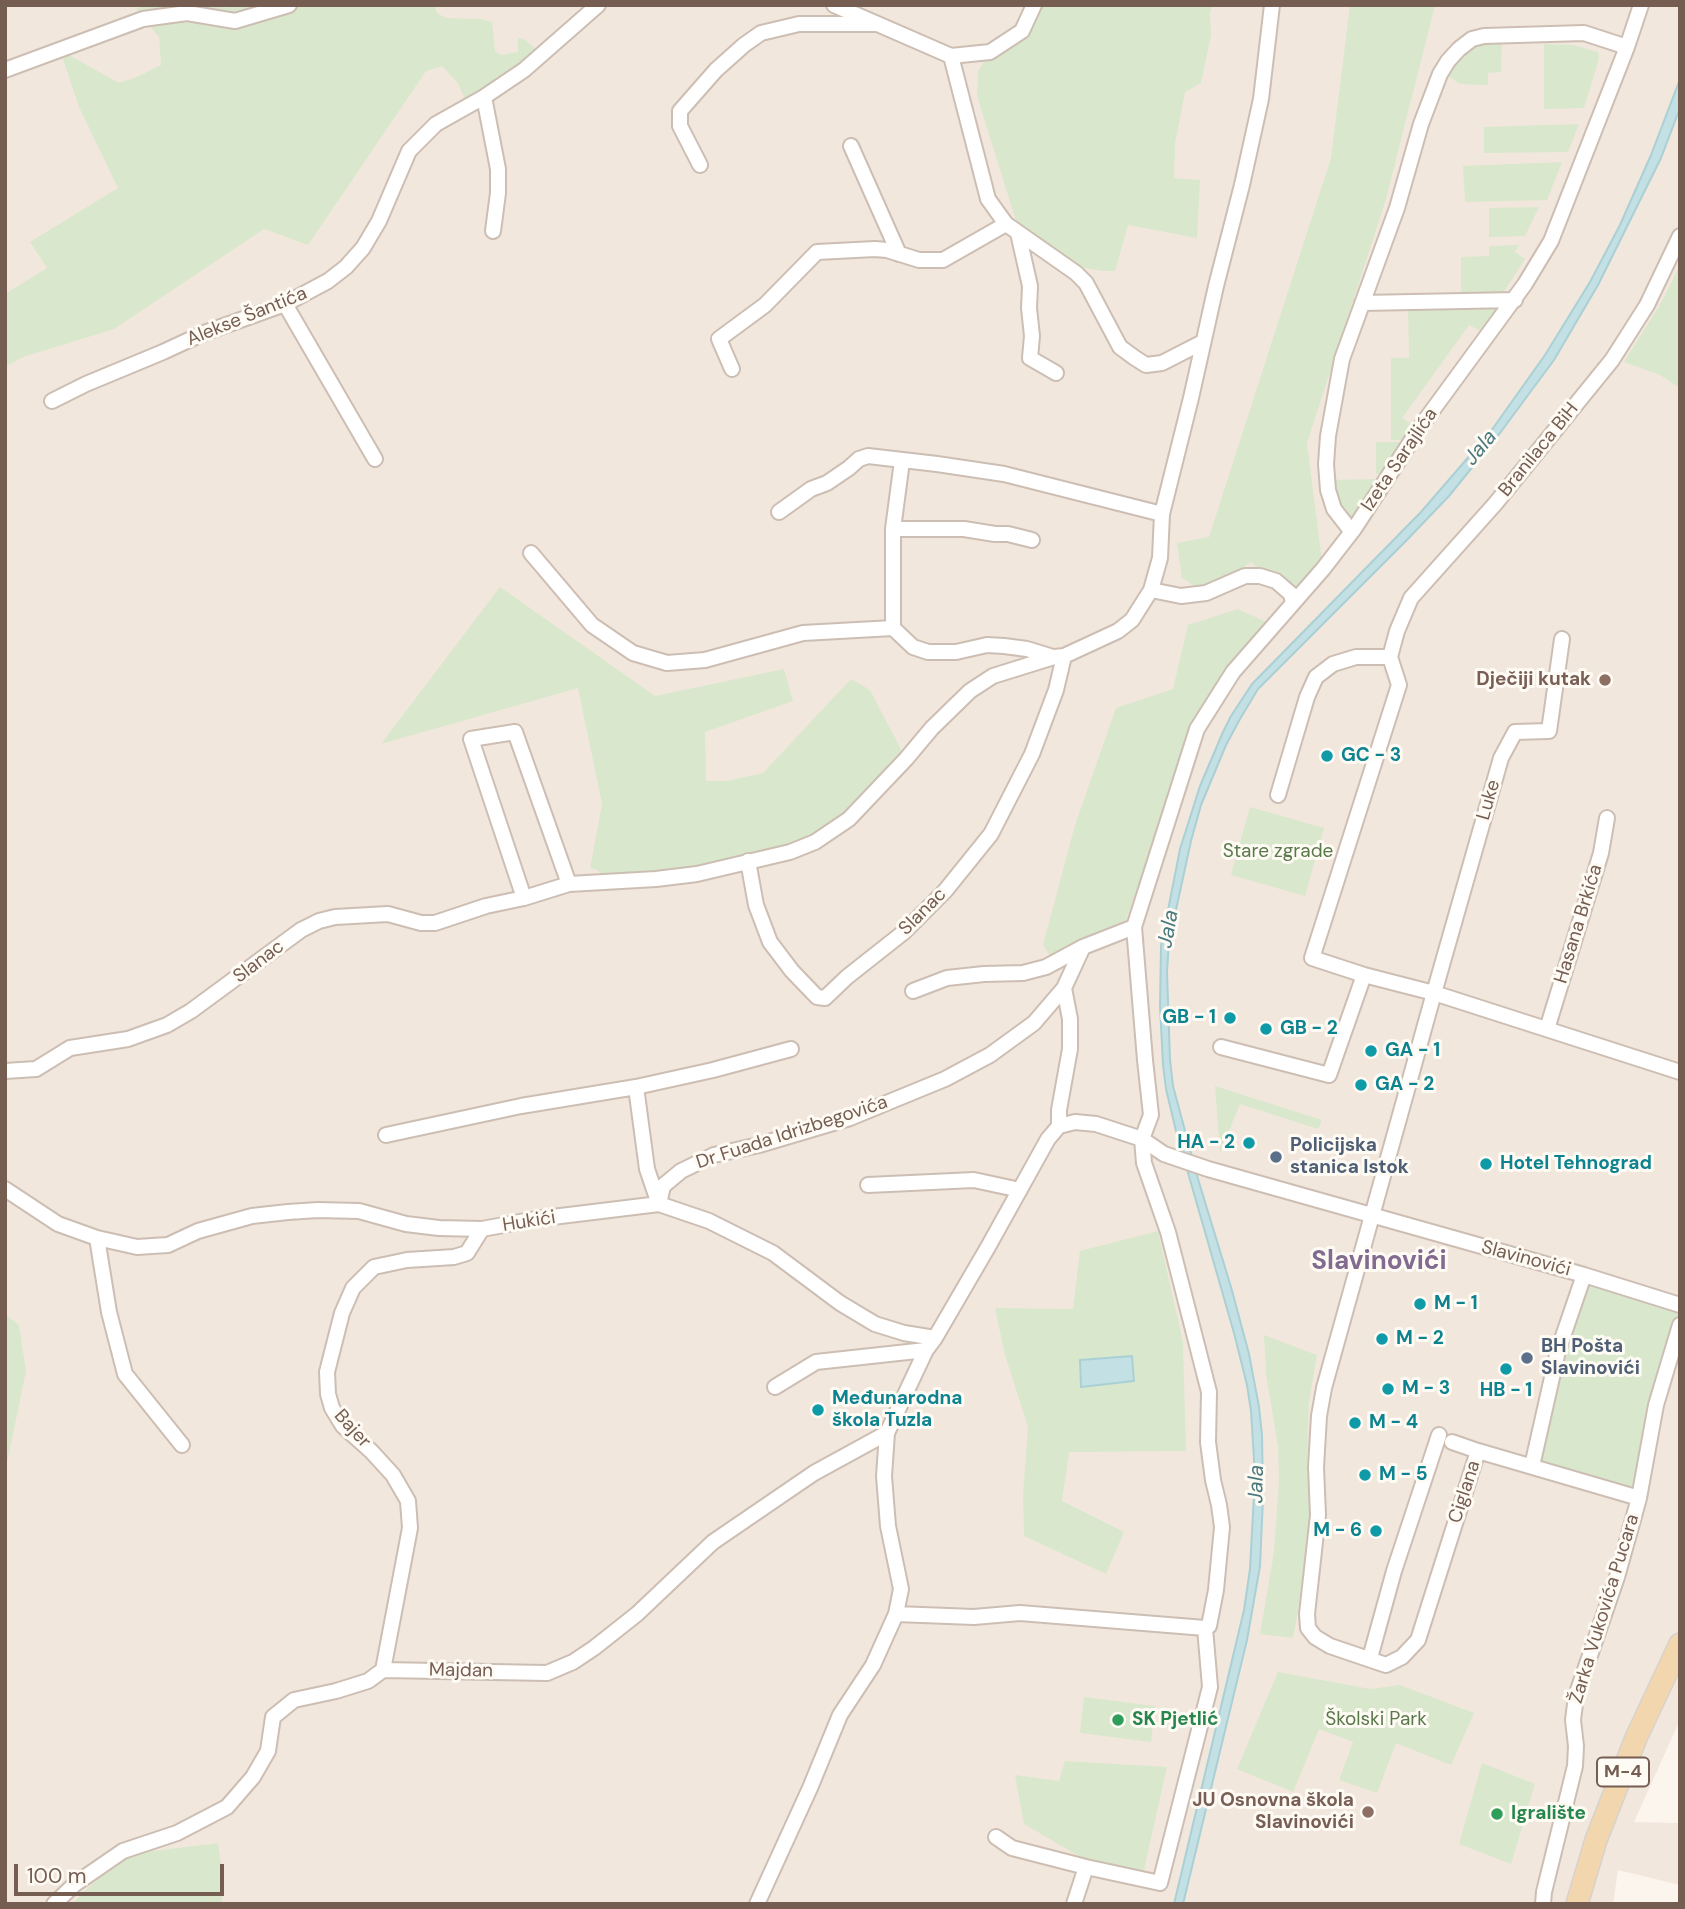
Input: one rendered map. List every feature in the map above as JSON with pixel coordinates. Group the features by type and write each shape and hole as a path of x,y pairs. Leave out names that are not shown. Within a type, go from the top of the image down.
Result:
{"main road":[{"name":"M-4","path":"1577,1904 1596,1840 1636,1738 1680,1644"}],"street":[{"path":"5,70 143,19 187,13 235,21 289,5"},
{"name":"Alekse Šantića","path":"52,401 86,384 152,358 204,332 285,304 328,281 346,267 363,247 379,221 409,151 436,124 524,70 598,5"},
{"path":"834,5 951,56 990,51 1022,31 1034,5"},
{"path":"779,512 811,489 827,483 859,459 868,456 1004,474 1162,514 1261,99 1272,5"},
{"name":"Izeta Sarajlića","path":"1628,47 1584,33 1496,34 1472,39 1453,54 1440,74 1428,104 1397,208 1342,357 1328,436 1326,464 1328,491 1334,509 1348,527 1354,529 1421,426 1515,300 1551,241 1628,47 1641,5"},
{"path":"700,165 680,126 680,111 716,70 744,45 761,33 799,24 876,24"},
{"path":"951,56 988,199 1012,229 1076,273 1086,283 1120,347 1146,365 1162,363 1203,342"},
{"path":"484,97 499,183 493,231"},
{"path":"851,146 899,254"},
{"path":"732,369 719,339 765,305 817,252 876,249 919,260 943,260 1012,229"},
{"path":"1012,229 1030,286 1030,358 1056,373"},
{"name":"Branilaca BiH","path":"1364,975 1312,958 1399,685 1390,657 1397,631 1411,598 1495,505 1612,360 1647,305 1680,236"},
{"path":"1362,303 1515,300"},
{"path":"285,304 375,460"},
{"path":"902,461 893,529 893,628 913,647 928,652 956,652 987,645 1027,649 1059,657"},
{"name":"Slanac","path":"5,1071 36,1069 70,1048 128,1039 167,1025 191,1011 301,930 319,921 335,917 388,914 421,923 435,923 569,884 683,876 790,852 832,832 849,819 941,718 970,691 993,676 1059,657 1118,631 1132,620 1151,590 1160,558 1162,514"},
{"path":"893,529 964,529 1032,540"},
{"path":"896,1614 974,1617 1020,1614 1205,1628 1209,1626 1216,1590 1222,1527 1208,1442 1209,1392 1168,1232 1144,1163 1142,1139 1151,1115 1134,926 1197,729 1233,672 1324,569 1354,529"},
{"path":"531,553 593,625 633,653 667,663 705,660 803,633 893,628"},
{"path":"1151,590 1181,596 1206,593 1245,576 1259,576 1276,581 1284,587 1291,594 1293,603"},
{"name":"Luke","path":"1434,993 1501,758 1515,732 1549,731 1562,639"},
{"name":"Slanac","path":"748,860 756,905 770,942 792,971 817,997 825,998 904,932 945,891 991,834 1032,754 1056,690 1059,657"},
{"path":"1278,795 1307,698 1316,677 1333,664 1356,657 1390,657"},
{"path":"524,898 471,739 515,732 569,884"},
{"name":"Hasana Brkića","path":"1547,1029 1601,853 1607,818"},
{"path":"913,991 947,978 1023,973 1046,967 1083,947 1134,926"},
{"name":"Dr Fuada Idrizbegovića","path":"659,1205 663,1186 681,1171 714,1155 759,1145 850,1118 945,1079 990,1055 1034,1023 1064,988 1083,947"},
{"path":"1221,1047 1329,1075 1364,975 1434,993 1680,1071"},
{"path":"757,1904 840,1715 873,1665 896,1614 901,1589 888,1526 884,1476 887,1433 926,1350 1048,1139 1059,1126 1059,1110 1070,1049 1070,1019 1064,988"},
{"path":"1372,1217 1434,993"},
{"path":"386,1135 521,1106 636,1087 792,1049"},
{"path":"636,1087 647,1169 659,1205"},
{"name":"Slavinovići","path":"1059,1126 1075,1122 1096,1124 1142,1139 1164,1154 1208,1169 1584,1275 1680,1305"},
{"path":"868,1185 974,1180 1020,1190"},
{"name":"Hukići","path":"5,1189 58,1224 97,1238 137,1247 168,1245 198,1231 252,1216 318,1210 359,1211 406,1224 482,1230 537,1219 659,1205 709,1221 773,1254 840,1303 875,1324 904,1333 935,1338"},
{"name":"Ciglana","path":"1372,1217 1324,1388 1319,1416 1318,1516 1307,1614 1308,1628 1315,1637 1330,1646 1387,1665 1402,1657 1418,1640 1478,1451 1532,1466"},
{"name":"Bajer","path":"383,1670 410,1528 408,1501 393,1475 343,1426 331,1408 327,1372 342,1313 353,1288 374,1268 407,1260 454,1257 467,1253 482,1230"},
{"path":"97,1238 108,1312 125,1374 182,1445"},
{"path":"1532,1466 1558,1351 1584,1275"},
{"name":"Žarka Vukovića Pucara","path":"1543,1904 1574,1766 1576,1746 1573,1720 1576,1696 1617,1577 1639,1498 1656,1405 1680,1325"},
{"path":"775,1387 816,1362 926,1350"},
{"name":"Majdan","path":"54,1904 75,1884 123,1852 177,1833 227,1807 253,1777 268,1751 273,1717 294,1700 368,1681 383,1670 547,1672 573,1662 637,1614 713,1542 814,1473 887,1433"},
{"path":"1370,1658 1394,1572 1445,1439 1478,1451"},
{"name":"Žarka Vukovića Pucara","path":"1532,1466 1639,1498"},
{"path":"996,1837 1012,1848 1160,1883 1209,1687 1205,1628"},
{"path":"1074,1904 1086,1867"}],"shaded area":[{"path":"5,5 1680,5 1680,1720 1634,1822 1680,1823 1680,1885 1618,1870 1613,1904 5,1904"}],"green space":[{"path":"146,5 222,5 226,8 233,5 434,5 437,13 446,18 492,22 495,51 501,55 518,52 518,38 524,39 543,55 459,111 464,97 458,83 442,66 426,71 308,245 264,229 114,329 23,357 5,367 5,294 47,268 30,242 118,188 79,107 60,50 119,83 161,65 159,37 136,9"},
{"path":"1034,5 1212,5 1211,35 1201,83 1185,92 1175,144 1174,178 1200,180 1197,238 1128,225 1115,271 1103,271 1085,268 1017,224 977,96 978,71 990,52 1022,31"},
{"path":"1350,5 1435,5 1386,199 1307,443 1323,569 1293,603 1251,562 1206,593 1182,578 1177,543 1209,537 1331,158"},
{"path":"1502,41 1501,72 1488,73 1488,85 1460,84 1448,76 1451,65 1469,48"},
{"path":"1544,44 1573,45 1598,52 1599,59 1584,108 1544,109"},
{"path":"1579,124 1568,152 1484,153 1484,127"},
{"path":"1562,162 1547,200 1465,202 1463,166"},
{"path":"1539,207 1525,236 1489,237 1489,208"},
{"path":"1519,245 1515,252 1525,259 1503,293 1461,295 1461,257 1489,256 1489,246"},
{"path":"1680,265 1680,388 1660,375 1624,362 1661,303"},
{"path":"1495,306 1496,313 1482,332 1469,325 1402,418 1415,426 1406,440 1391,440 1391,358 1409,358 1408,307"},
{"path":"1376,442 1402,442 1383,473 1376,474"},
{"path":"1381,479 1360,516 1346,524 1329,480"},
{"path":"500,587 655,696 784,669 793,701 705,732 706,781 727,781 763,773 851,679 870,690 906,759 832,832 748,861 602,881 602,874 590,868 602,804 578,688 381,744"},
{"path":"1238,609 1273,625 1190,738 1122,931 1052,959 1043,945 1075,825 1116,708 1173,689 1188,625"},
{"name":"Stare zgrade","path":"1250,807 1324,828 1305,896 1231,875"},
{"path":"1215,1086 1322,1120 1318,1129 1240,1104 1220,1153"},
{"path":"1158,1231 1183,1342 1186,1451 1069,1452 1062,1501 1124,1532 1106,1574 1024,1536 1023,1494 1028,1427 1005,1355 995,1308 1073,1309 1080,1251"},
{"path":"1584,1275 1680,1305 1680,1325 1639,1498 1532,1466"},
{"path":"5,1314 19,1325 26,1371 5,1473"},
{"path":"1264,1335 1317,1355 1309,1402 1307,1459 1310,1514 1293,1638 1260,1634 1274,1552 1279,1480 1278,1446 1266,1374"},
{"name":"Školski Park","path":"1278,1672 1370,1689 1400,1685 1474,1713 1451,1765 1396,1743 1377,1793 1339,1780 1353,1742 1319,1729 1293,1792 1237,1769"},
{"name":"SK Pjetlić","path":"1084,1697 1155,1706 1151,1742 1080,1733"},
{"path":"1065,1761 1167,1767 1145,1865 1143,1887 1077,1855 1024,1824 1015,1775 1059,1781"},
{"name":"Igralište","path":"1482,1763 1535,1784 1511,1864 1459,1844"},
{"path":"218,1843 224,1885 221,1904 72,1904 121,1855"}],"water":[{"name":"Jala","path":"1680,79 1680,108 1661,158 1598,285 1554,360 1449,496 1258,689 1226,745 1201,805 1191,841 1169,942 1167,972 1170,1060 1173,1086 1249,1354 1262,1435 1263,1498 1260,1566 1247,1640 1183,1904 1174,1904 1244,1610 1250,1569 1255,1476 1247,1385 1176,1131 1163,1065 1161,946 1180,849 1200,786 1223,732 1252,684 1421,512 1491,431 1545,355 1590,282 1620,225"},
{"path":"1132,1356 1134,1381 1081,1387 1080,1360"}],"place":[{"name":"Dječiji kutak","path":"1605,680"},
{"name":"GC - 3","path":"1327,756"},
{"name":"GB - 1","path":"1230,1018"},
{"name":"GB - 2","path":"1266,1029"},
{"name":"GA - 1","path":"1371,1051"},
{"name":"GA - 2","path":"1361,1085"},
{"name":"HA - 2","path":"1249,1143"},
{"name":"Policijska stanica Istok","path":"1276,1157"},
{"name":"Hotel Tehnograd","path":"1486,1164"},
{"name":"M - 1","path":"1420,1304"},
{"name":"M - 2","path":"1382,1339"},
{"name":"BH Pošta Slavinovići","path":"1527,1358"},
{"name":"HB - 1","path":"1506,1369"},
{"name":"M - 3","path":"1388,1389"},
{"name":"Međunarodna škola Tuzla","path":"818,1410"},
{"name":"M - 4","path":"1355,1423"},
{"name":"M - 5","path":"1365,1475"},
{"name":"M - 6","path":"1376,1531"},
{"name":"SK Pjetlić","path":"1118,1720"},
{"name":"JU Osnovna škola Slavinovići","path":"1368,1812"},
{"name":"Igralište","path":"1497,1814"}],"district":[{"name":"Slavinovići","path":"1379,1262"}]}
